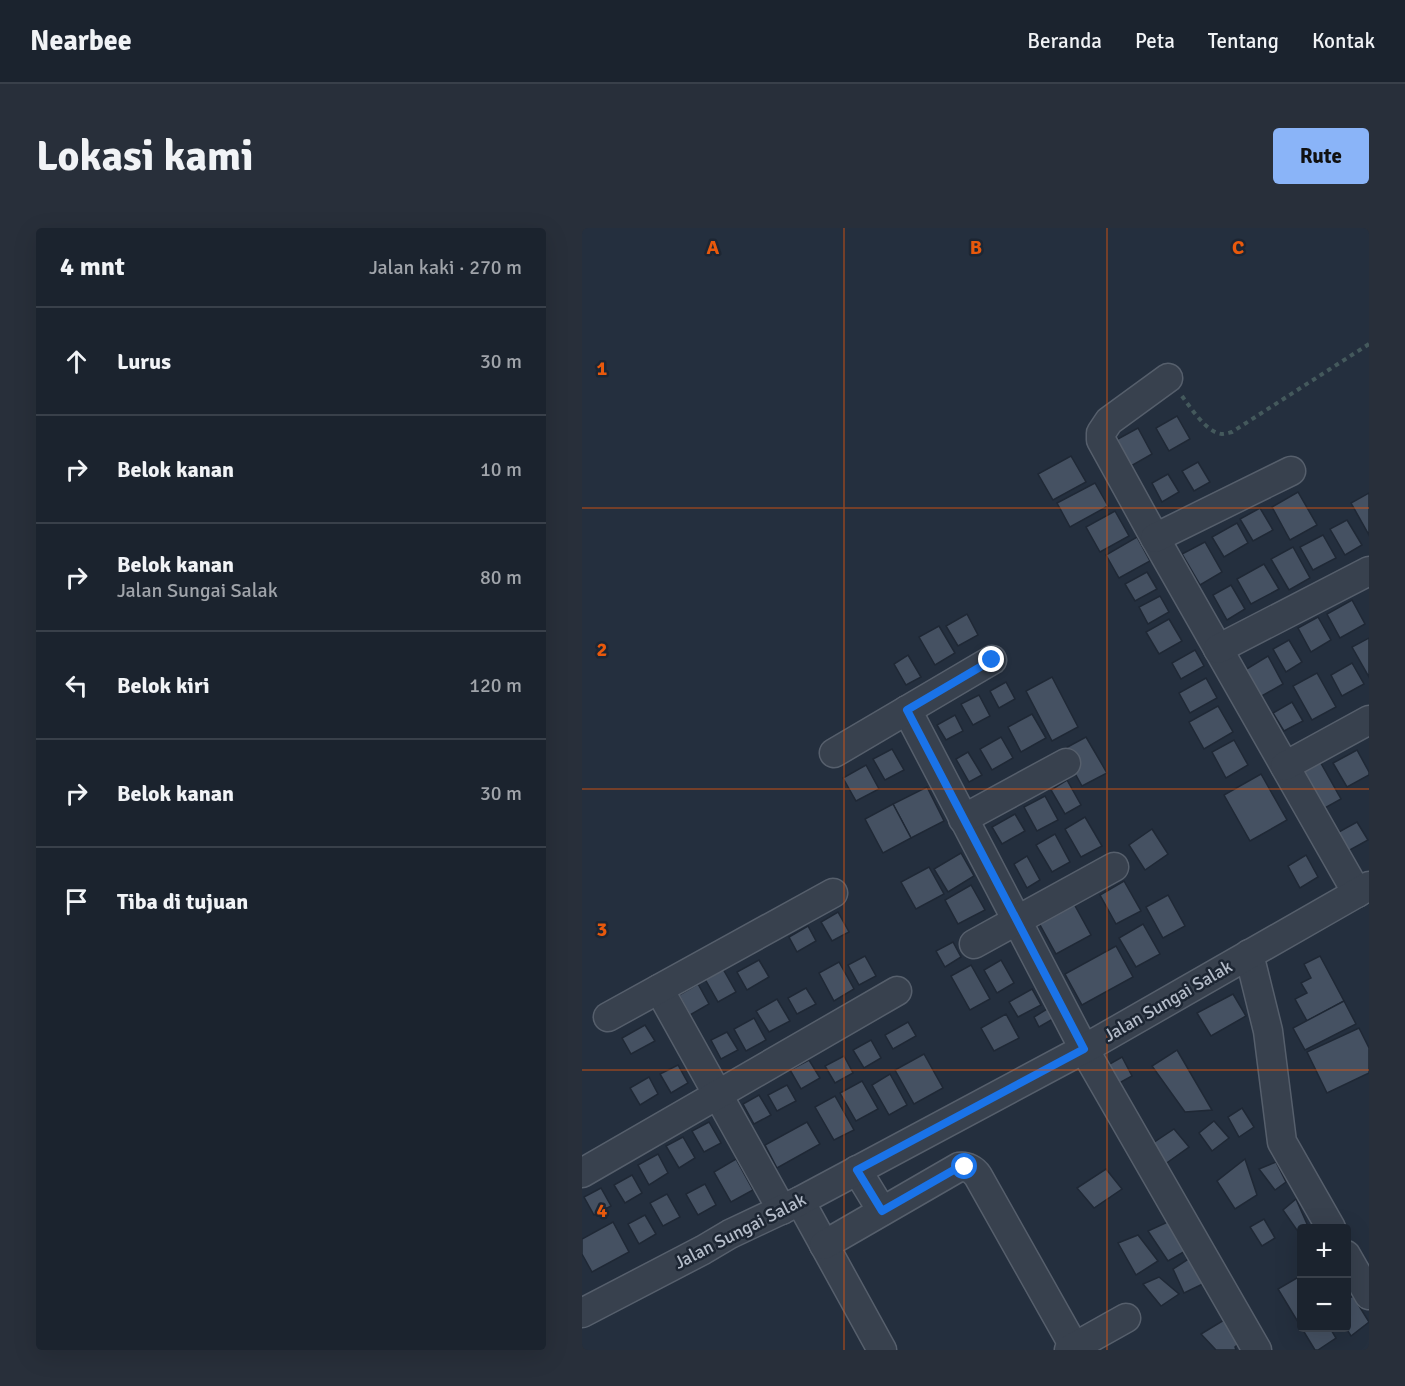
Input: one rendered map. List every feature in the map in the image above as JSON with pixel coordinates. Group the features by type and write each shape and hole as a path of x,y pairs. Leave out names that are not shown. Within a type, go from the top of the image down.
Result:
{"street":[{"path":"1168,378 1109,421 1101,433 1101,440 1285,766 1363,890"},
{"path":"1155,538 1291,471"},
{"path":"1218,648 1369,571"},
{"path":"834,753 992,660"},
{"path":"907,710 1084,1049 1257,1350"},
{"path":"1285,766 1369,720"},
{"path":"963,819 1066,764"},
{"path":"974,944 1114,867"},
{"name":"Jalan Sungai Salak","path":"582,1313 1084,1049 1363,890"},
{"path":"608,1017 833,893"},
{"path":"1250,954 1268,1031 1282,1142 1329,1224"},
{"path":"659,989 718,1094 791,1205 824,1245 882,1350"},
{"path":"582,1173 897,991"},
{"path":"824,1245 959,1167 965,1167 975,1172 1073,1349 1126,1318"},
{"path":"857,1170 882,1211"},
{"path":"1351,1262 1369,1295"}],"path":[{"path":"1168,378 1197,416 1212,431 1221,434 1232,432 1369,344"}],"building":[{"path":"1177,416 1190,439 1169,451 1156,428"},
{"path":"1138,428 1152,454 1131,466 1116,440"},
{"path":"1071,456 1086,482 1053,500 1038,474"},
{"path":"1198,462 1210,482 1194,491 1182,471"},
{"path":"1168,474 1179,492 1162,502 1152,483"},
{"path":"1095,483 1108,506 1070,527 1057,503"},
{"path":"1298,492 1317,525 1290,540 1272,507"},
{"path":"1369,493 1369,535 1351,503"},
{"path":"1260,508 1273,530 1253,541 1240,519"},
{"path":"1115,511 1129,536 1100,552 1086,527"},
{"path":"1347,520 1362,545 1345,555 1330,529"},
{"path":"1237,523 1248,543 1224,557 1212,537"},
{"path":"1323,535 1336,558 1313,570 1300,547"},
{"path":"1137,537 1150,561 1119,578 1106,555"},
{"path":"1205,542 1222,572 1200,585 1182,554"},
{"path":"1293,547 1310,578 1289,590 1271,559"},
{"path":"1264,564 1279,589 1251,604 1237,579"},
{"path":"1147,572 1157,589 1135,601 1125,584"},
{"path":"1231,585 1245,609 1227,620 1213,595"},
{"path":"1160,596 1169,612 1148,624 1139,607"},
{"path":"1352,600 1365,624 1340,638 1327,614"},
{"path":"967,614 978,635 958,646 946,626"},
{"path":"1318,617 1331,640 1311,652 1298,628"},
{"path":"1169,619 1182,641 1159,654 1146,632"},
{"path":"939,626 955,653 935,665 919,637"},
{"path":"1369,638 1369,677 1352,647"},
{"path":"1289,640 1302,662 1286,672 1273,649"},
{"path":"1195,650 1204,666 1181,679 1172,663"},
{"path":"908,655 921,677 906,685 894,664"},
{"path":"1268,656 1283,684 1260,697 1245,670"},
{"path":"1352,663 1364,684 1342,696 1331,675"},
{"path":"1317,673 1336,707 1312,720 1293,686"},
{"path":"1052,677 1078,727 1052,741 1026,691"},
{"path":"1206,678 1217,698 1190,713 1179,693"},
{"path":"1006,682 1015,699 999,708 990,691"},
{"path":"979,695 990,716 973,725 961,704"},
{"path":"1292,702 1303,721 1284,731 1273,713"},
{"path":"1218,706 1233,732 1204,749 1189,722"},
{"path":"1032,714 1046,738 1021,752 1008,727"},
{"path":"955,715 963,731 946,740 937,725"},
{"path":"1001,737 1013,758 992,770 980,749"},
{"path":"1086,737 1107,773 1082,786 1062,750"},
{"path":"1234,740 1248,765 1226,778 1212,752"},
{"path":"892,749 904,770 885,780 873,759"},
{"path":"1357,750 1369,775 1347,787 1333,763"},
{"path":"968,752 982,775 969,782 956,759"},
{"path":"1318,758 1341,799 1323,809 1300,768"},
{"path":"866,765 879,789 856,801 843,778"},
{"path":"1261,774 1287,820 1250,841 1224,795"},
{"path":"1067,780 1081,805 1065,814 1051,790"},
{"path":"927,787 944,821 911,838 893,804"},
{"path":"1045,796 1058,820 1037,831 1024,807"},
{"path":"893,804 911,838 883,853 865,819"},
{"path":"1015,814 1025,831 1002,844 992,827"},
{"path":"1085,817 1102,846 1081,857 1065,829"},
{"path":"1357,822 1368,840 1348,851 1337,833"},
{"path":"1152,829 1168,854 1145,870 1129,845"},
{"path":"1055,834 1070,862 1052,872 1036,845"},
{"path":"961,853 974,876 948,892 934,869"},
{"path":"1306,855 1318,877 1300,888 1288,866"},
{"path":"1027,856 1040,880 1027,888 1014,864"},
{"path":"929,867 944,894 916,909 901,882"},
{"path":"1124,881 1141,911 1116,924 1100,895"},
{"path":"971,885 985,910 958,924 945,900"},
{"path":"1168,895 1185,926 1163,938 1146,907"},
{"path":"1074,904 1091,935 1056,954 1039,923"},
{"path":"838,912 849,932 832,941 821,922"},
{"path":"1143,924 1160,954 1136,967 1119,938"},
{"path":"808,926 816,941 797,952 789,937"},
{"path":"953,942 961,957 945,967 936,951"},
{"path":"1116,946 1133,977 1082,1005 1065,974"},
{"path":"865,956 876,976 859,985 848,965"},
{"path":"1320,956 1344,1001 1307,1021 1295,999 1307,993 1301,983 1311,978 1304,964"},
{"path":"759,960 769,977 747,990 737,972"},
{"path":"1001,960 1014,983 997,993 984,970"},
{"path":"839,962 854,989 834,1001 819,973"},
{"path":"971,965 990,999 970,1010 951,976"},
{"path":"723,969 736,992 718,1002 705,979"},
{"path":"698,984 709,1004 690,1015 679,995"},
{"path":"806,988 816,1004 797,1014 788,998"},
{"path":"1032,989 1041,1005 1018,1017 1009,1002"},
{"path":"1233,994 1246,1016 1211,1036 1197,1013"},
{"path":"777,999 790,1021 769,1032 756,1011"},
{"path":"1344,1001 1356,1024 1305,1050 1293,1028"},
{"path":"1047,1009 1053,1019 1039,1027 1034,1017"},
{"path":"1006,1014 1019,1038 994,1051 981,1028"},
{"path":"754,1018 766,1040 746,1051 734,1029"},
{"path":"908,1022 916,1036 893,1049 885,1035"},
{"path":"645,1025 655,1041 631,1054 622,1038"},
{"path":"1359,1028 1369,1048 1369,1073 1327,1093 1307,1052"},
{"path":"727,1032 738,1050 721,1059 711,1040"},
{"path":"871,1040 881,1058 864,1068 853,1050"},
{"path":"1177,1050 1212,1110 1185,1112 1152,1066"},
{"path":"924,1054 943,1088 914,1104 895,1070"},
{"path":"844,1056 853,1073 835,1083 825,1066"},
{"path":"1122,1057 1132,1076 1112,1087 1101,1069"},
{"path":"809,1060 820,1078 801,1089 790,1070"},
{"path":"678,1065 688,1083 671,1093 660,1074"},
{"path":"890,1074 907,1105 889,1115 872,1085"},
{"path":"649,1077 658,1094 640,1105 630,1088"},
{"path":"862,1081 878,1109 856,1121 840,1093"},
{"path":"787,1085 796,1101 777,1111 768,1095"},
{"path":"759,1095 771,1115 754,1124 743,1104"},
{"path":"835,1096 854,1130 834,1140 815,1107"},
{"path":"1242,1108 1254,1127 1239,1137 1228,1117"},
{"path":"1214,1121 1229,1138 1212,1151 1199,1133"},
{"path":"709,1122 721,1143 704,1152 692,1131"},
{"path":"807,1122 820,1144 777,1168 765,1145"},
{"path":"1174,1129 1189,1147 1161,1167 1147,1147"},
{"path":"683,1137 695,1158 679,1168 666,1146"},
{"path":"658,1154 668,1173 649,1185 638,1165"},
{"path":"736,1159 753,1190 731,1202 714,1172"},
{"path":"1245,1159 1257,1195 1235,1209 1217,1181"},
{"path":"1276,1162 1286,1182 1275,1190 1259,1169"},
{"path":"1106,1169 1122,1189 1094,1208 1077,1188"},
{"path":"632,1175 642,1193 625,1203 614,1185"},
{"path":"705,1184 716,1205 698,1215 686,1194"},
{"path":"601,1188 611,1206 594,1215 584,1197"},
{"path":"667,1194 680,1217 663,1226 650,1203"},
{"path":"1296,1199 1307,1224 1297,1224 1297,1230 1283,1210"},
{"path":"645,1215 656,1234 639,1244 628,1224"},
{"path":"1264,1219 1275,1238 1262,1246 1250,1227"},
{"path":"1172,1220 1194,1246 1168,1261 1148,1231"},
{"path":"613,1222 629,1252 592,1272 582,1254 582,1239"},
{"path":"1138,1235 1158,1261 1136,1275 1118,1243"},
{"path":"1193,1256 1211,1280 1184,1293 1173,1269"},
{"path":"1159,1277 1179,1294 1161,1306 1143,1284"},
{"path":"1297,1278 1297,1320 1278,1289"},
{"path":"1353,1296 1369,1322 1351,1336 1348,1332 1351,1332 1351,1297"},
{"path":"1229,1317 1246,1337 1235,1347 1236,1350 1216,1350 1201,1334"},
{"path":"1304,1332 1332,1332 1336,1338 1315,1350"}],"route":[{"path":"965,1167 959,1167 882,1211 857,1170 1084,1049 907,710 992,660"}]}
